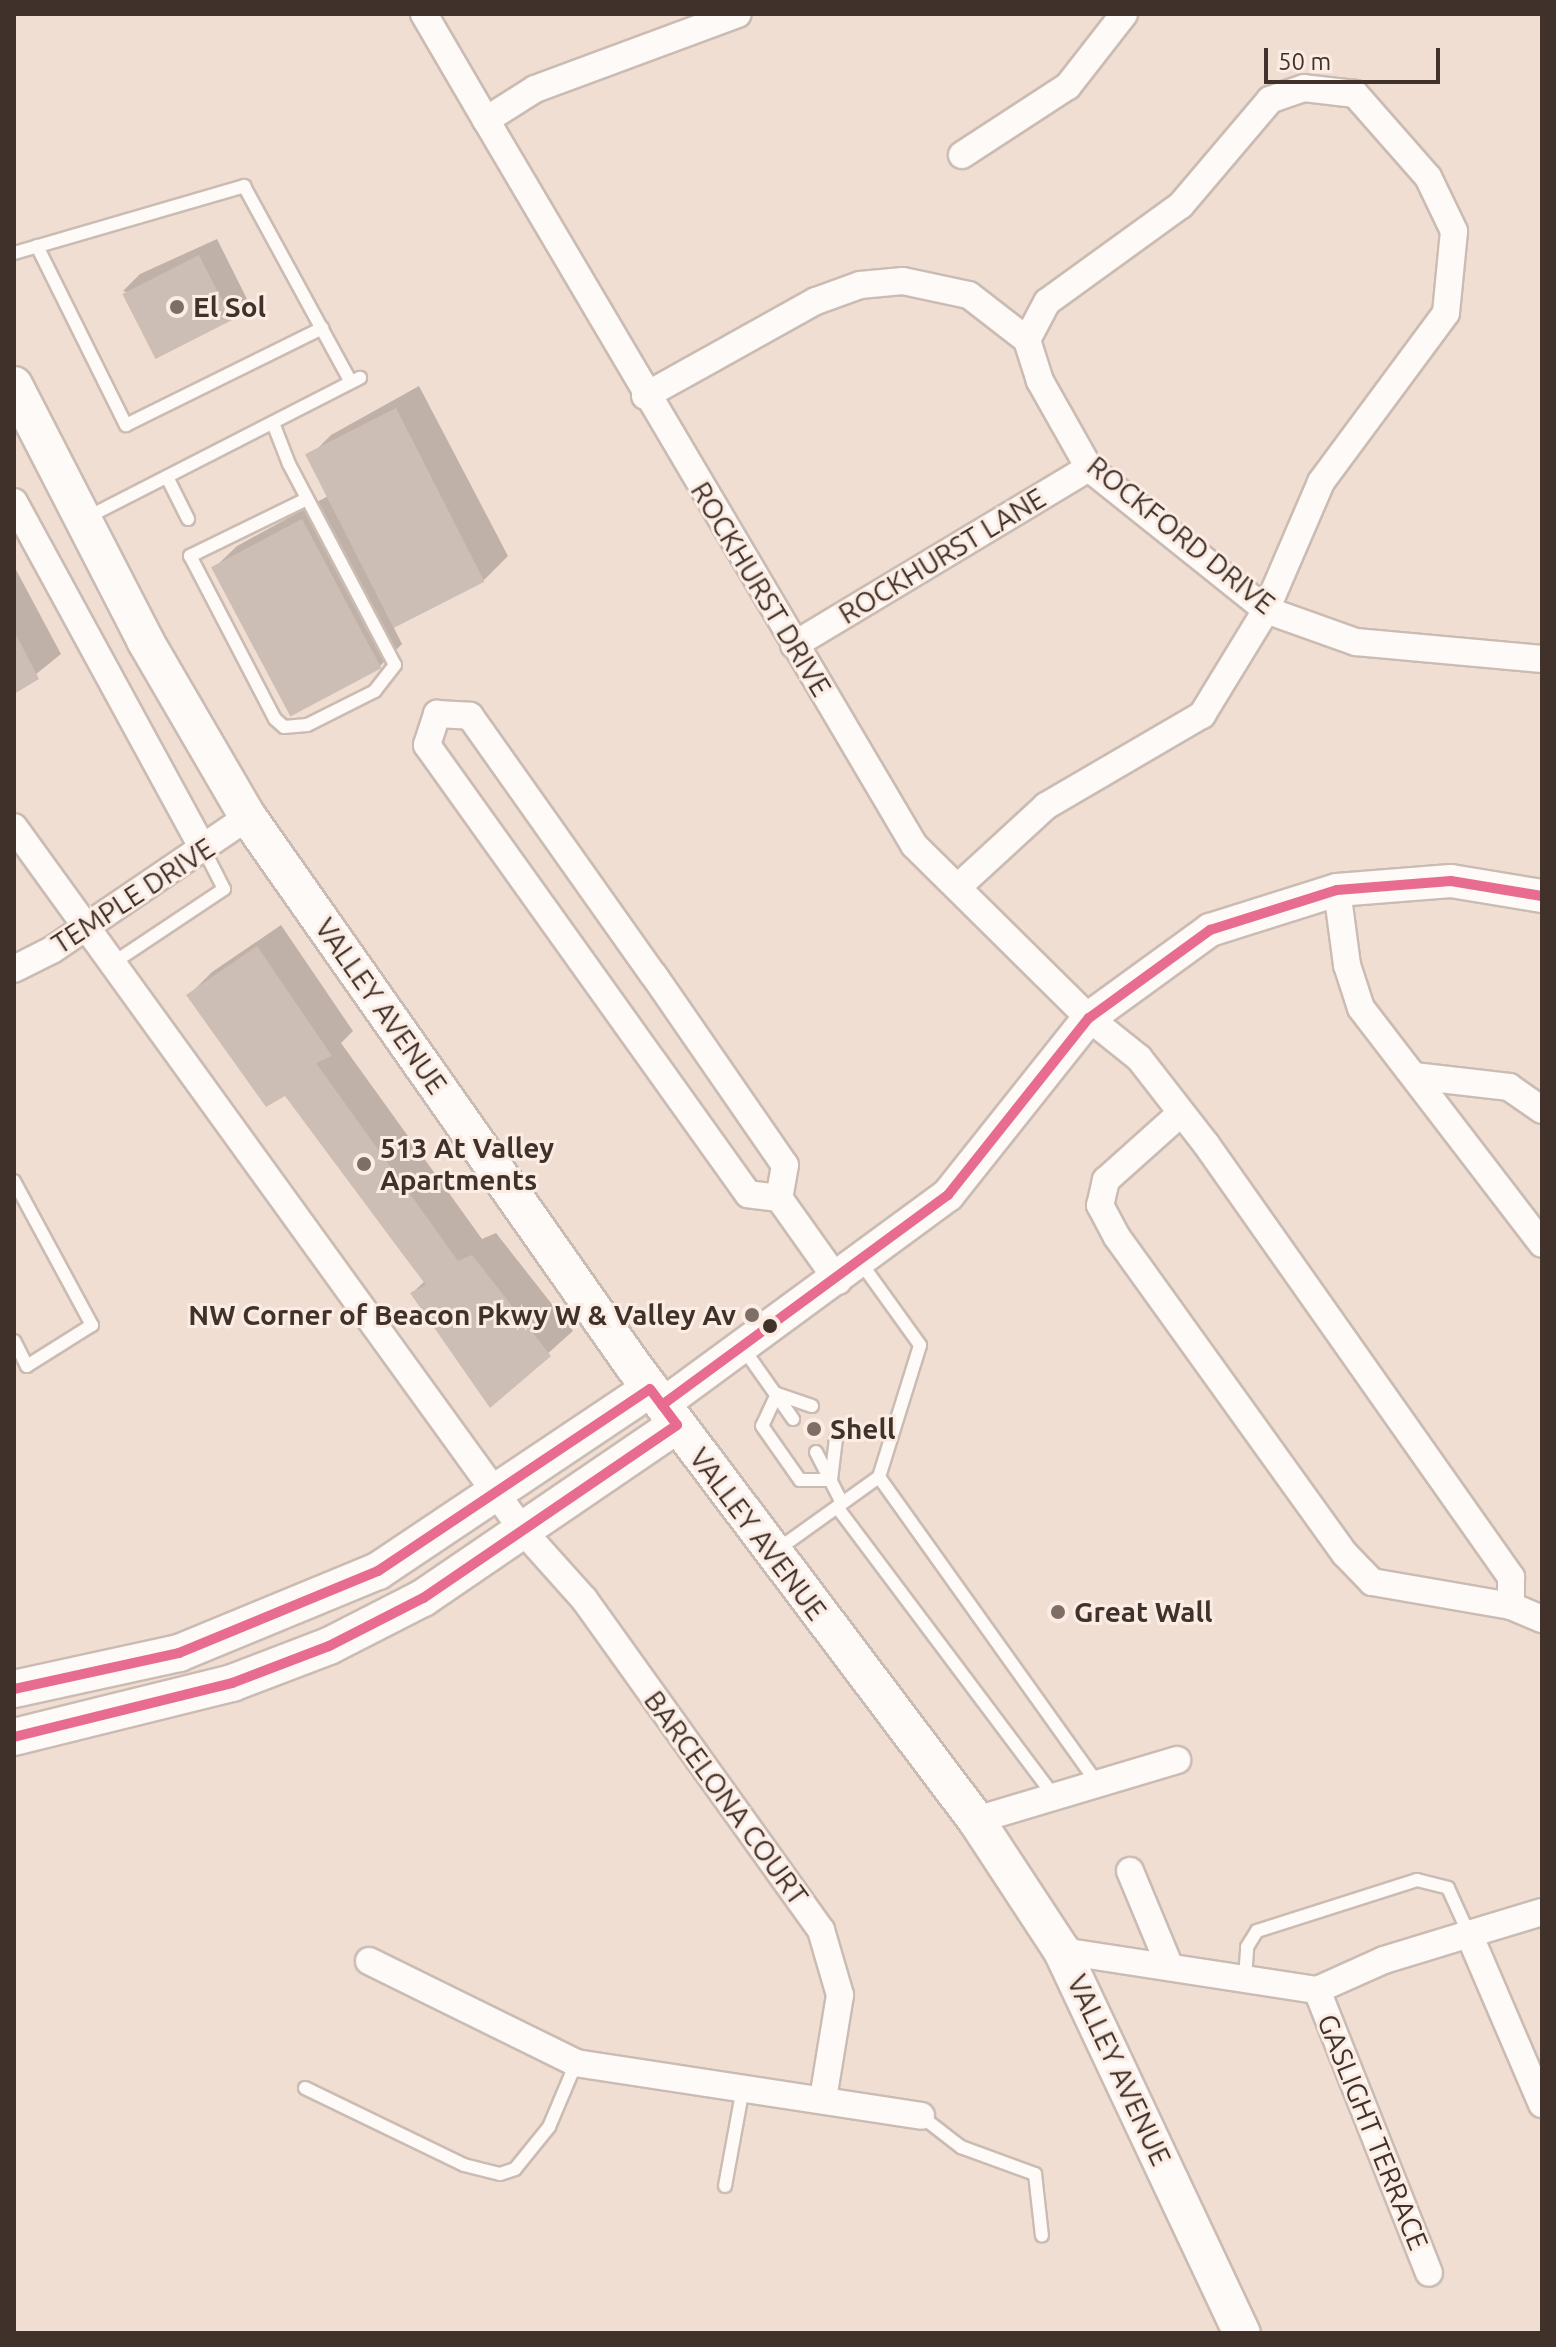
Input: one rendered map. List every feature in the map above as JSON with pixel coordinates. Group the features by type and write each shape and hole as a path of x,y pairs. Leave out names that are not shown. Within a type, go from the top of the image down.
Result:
{"main road":[{"name":"VALLEY AVENUE","path":"14,385 146,642 248,817 663,1406 976,1820 1062,1951 1242,2333"},
{"path":"14,1689 179,1653 378,1571 496,1494 663,1406"},
{"path":"14,1737 232,1683 329,1646 423,1598 524,1532 663,1406"}],"street":[{"name":"ROCKHURST DRIVE","path":"424,14 645,396 914,845 1089,1018 1139,1058 1511,1577 1511,1606"},
{"path":"486,120 535,89 738,14"},
{"path":"962,155 1068,86 1124,14"},
{"path":"645,396 816,301 860,285 903,281 969,295 1027,340 1047,302 1181,205 1270,100 1304,88 1355,94 1395,132 1428,177 1454,231 1446,313 1321,482 1266,610 1202,715 1046,806 958,887"},
{"name":"ROCKFORD DRIVE","path":"1027,340 1040,381 1089,468 1266,610 1356,642 1542,659"},
{"name":"ROCKHURST LANE","path":"794,645 1089,468"},
{"path":"14,502 204,850"},
{"path":"779,1198 785,1165 653,974 470,716 437,714 427,745 748,1194 779,1198 850,1272"},
{"name":"TEMPLE DRIVE","path":"14,969 204,850 248,817"},
{"name":"BARCELONA COURT","path":"14,827 83,928 496,1494 524,1532 584,1599 821,1930 840,1995 823,2099"},
{"path":"663,1406 850,1272 948,1195 1089,1018 1210,930 1337,890 1451,881 1542,896"},
{"path":"1337,890 1347,965 1361,1008 1542,1244"},
{"path":"1414,1076 1509,1087 1542,1110"},
{"path":"1181,1113 1106,1180 1100,1205 1117,1237 1345,1554 1372,1582 1511,1606 1542,1619"},
{"path":"976,1820 1177,1760"},
{"path":"1130,1871 1170,1967"},
{"path":"1062,1951 1317,1990 1384,1960 1542,1912"},
{"path":"1469,1934 1542,2104"},
{"path":"369,1961 576,2063 921,2116"},
{"name":"GASLIGHT TERRACE","path":"1317,1990 1429,2273"}],"lane":[{"path":"14,253 244,186 322,328 356,380 83,520"},
{"path":"37,246 122,423 131,424 322,328"},
{"path":"273,423 307,499 395,665 375,691 307,725 284,727 275,719 190,556 307,499"},
{"path":"167,477 188,519"},
{"path":"110,965 224,889 204,850"},
{"path":"14,1181 92,1325 27,1366 14,1341"},
{"path":"772,1554 879,1477 920,1345 850,1272"},
{"path":"743,1348 793,1419"},
{"path":"777,1394 812,1406"},
{"path":"777,1394 762,1426 800,1480 831,1480"},
{"path":"831,1480 836,1438"},
{"path":"816,1452 840,1505 1055,1797"},
{"path":"879,1477 1098,1784"},
{"path":"1245,1979 1247,1947 1257,1931 1417,1880 1448,1888 1469,1934"},
{"path":"305,2088 464,2165 500,2174 515,2169 549,2127 576,2063"},
{"path":"725,2186 743,2088"},
{"path":"921,2116 961,2147 1035,2174 1042,2236"}],"building":[{"path":"199,255 232,320 156,359 122,294"},
{"path":"396,408 485,582 394,628 305,454"},
{"path":"302,519 381,668 290,717 211,567"},
{"path":"14,631 39,679 14,694"},
{"name":"513 At Valley Apartments","path":"257,946 332,1056 316,1063 458,1261 472,1255 551,1356 490,1408 410,1293 426,1285 285,1096 266,1107 186,995"}],"transit line":[{"path":"662,1405 948,1195 1089,1018 1210,930 1337,890 1451,881 1542,896"},
{"path":"14,1689 179,1653 378,1571 650,1389 677,1425 423,1598 329,1646 232,1683 14,1737"}],"place":[{"name":"El Sol","path":"177,307"},
{"name":"513 At Valley Apartments","path":"364,1164"},
{"name":"NW Corner of Beacon Pkwy W & Valley Av","path":"752,1315"},
{"name":"Shell","path":"814,1429"},
{"name":"Great Wall","path":"1058,1612"}]}
